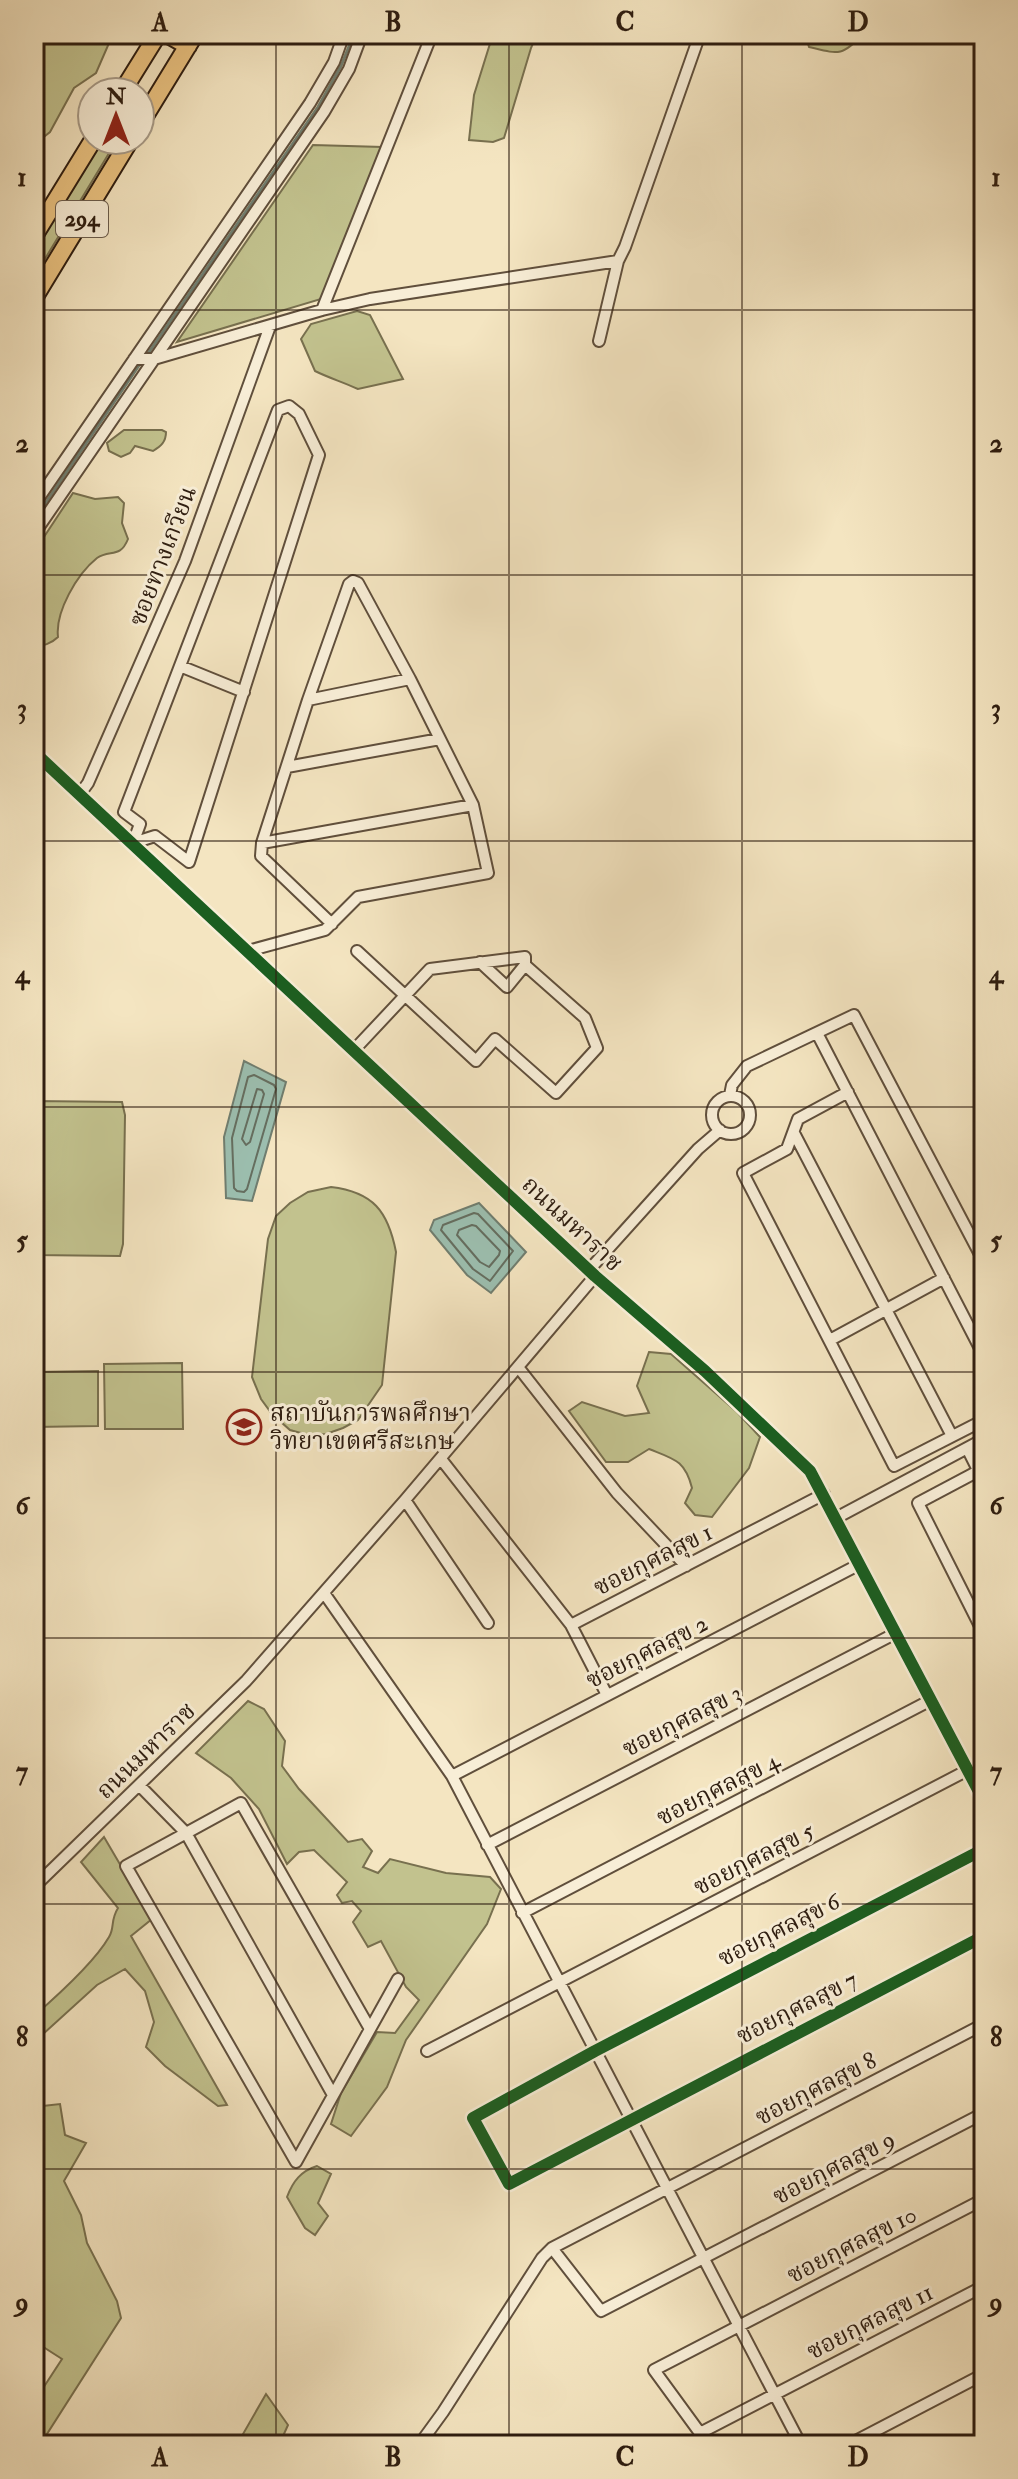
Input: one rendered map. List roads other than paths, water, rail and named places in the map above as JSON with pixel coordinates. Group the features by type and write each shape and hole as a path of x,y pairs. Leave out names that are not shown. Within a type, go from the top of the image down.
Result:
{"main road":[{"path":"132,76 158,34"},
{"path":"156,98 191,40 167,34"},
{"name":"294","path":"34,236 83,156"},
{"name":"294","path":"34,298 120,156"}],"street":[{"path":"34,505 310,103 334,62 344,34"},
{"path":"34,534 324,112 349,69 362,34"},
{"path":"322,310 432,34"},
{"path":"599,341 618,261 700,34"},
{"path":"134,359 154,359 322,310 385,297 618,261"},
{"name":"ซอยทางเกวียน","path":"80,794 88,783 185,561 270,326"},
{"path":"289,406 299,414 319,455 189,862 155,836 133,843 140,824 124,812 278,410 289,406"},
{"path":"248,951 325,930 332,924 358,897 488,873 473,805 410,679 358,583 353,581 349,584 308,700 262,843 261,856 332,924"},
{"path":"180,666 244,692"},
{"path":"308,700 410,679"},
{"path":"287,767 440,739"},
{"name":"ถนนมหาราช","path":"34,752 592,1273 705,1371 810,1471 984,1801"},
{"path":"262,843 473,805"},
{"path":"357,951 476,1061 495,1039 556,1093 597,1048 585,1018 525,965"},
{"path":"354,1050 430,969 480,962 525,957 525,965 507,987 480,962"},
{"path":"730,1095 732,1085 747,1066 854,1015 984,1262"},
{"path":"817,1033 984,1356"},
{"path":"848,1092 798,1119 787,1149 743,1173 894,1466 984,1420"},
{"path":"730,1095 746,1102 750,1110 746,1128 729,1134 720,1130 712,1117 716,1103 730,1095"},
{"path":"592,1273 698,1149 720,1130"},
{"path":"794,1133 952,1436"},
{"name":"ถนนมหาราช","path":"34,1887 246,1681 441,1459 592,1273"},
{"path":"830,1340 944,1278"},
{"path":"518,1367 617,1493 686,1566"},
{"path":"836,1518 984,1439"},
{"path":"967,1448 982,1474 918,1503 984,1634"},
{"path":"441,1459 571,1625 607,1695"},
{"name":"ซอยกุศลสุข 1","path":"571,1625 824,1494"},
{"path":"405,1500 488,1623"},
{"name":"ซอยกุศลสุข 2","path":"452,1776 860,1564"},
{"path":"324,1593 452,1776 801,2445"},
{"name":"ซอยกุศลสุข 3","path":"487,1845 896,1633"},
{"name":"ซอยกุศลสุข 4","path":"522,1913 931,1700"},
{"name":"ซอยกุศลสุข 5","path":"427,2051 968,1770"},
{"path":"139,1785 186,1833 333,2095"},
{"path":"370,2029 241,1803 126,1866 296,2162 398,1979"},
{"name":"ซอยกุศลสุข 6","path":"631,2120 509,2184 473,2118 595,2051 984,1849"},
{"name":"ซอยกุศลสุข 7","path":"631,2120 984,1936"},
{"name":"ซอยกุศลสุข 8","path":"552,2248 984,2024"},
{"name":"ซอยกุศลสุข 9","path":"552,2248 601,2311 984,2113"},
{"name":"ซอยกุศลสุข 10","path":"774,2393 700,2433 654,2370 984,2199"},
{"path":"419,2445 542,2258 552,2248"},
{"name":"ซอยกุศลสุข 11","path":"774,2393 984,2286"},
{"path":"848,2445 984,2374"}],"water":[{"path":"244,1061 286,1082 252,1201 226,1198 224,1137"},
{"path":"479,1203 526,1252 491,1293 467,1275 430,1230 434,1220"}],"waterway":[{"path":"147,355 318,107 341,66 354,34"},
{"path":"34,520 142,361"}],"place":[{"name":"สถาบันการพลศึกษา วิทยาเขตศรีสะเกษ","path":"244,1427"}]}
